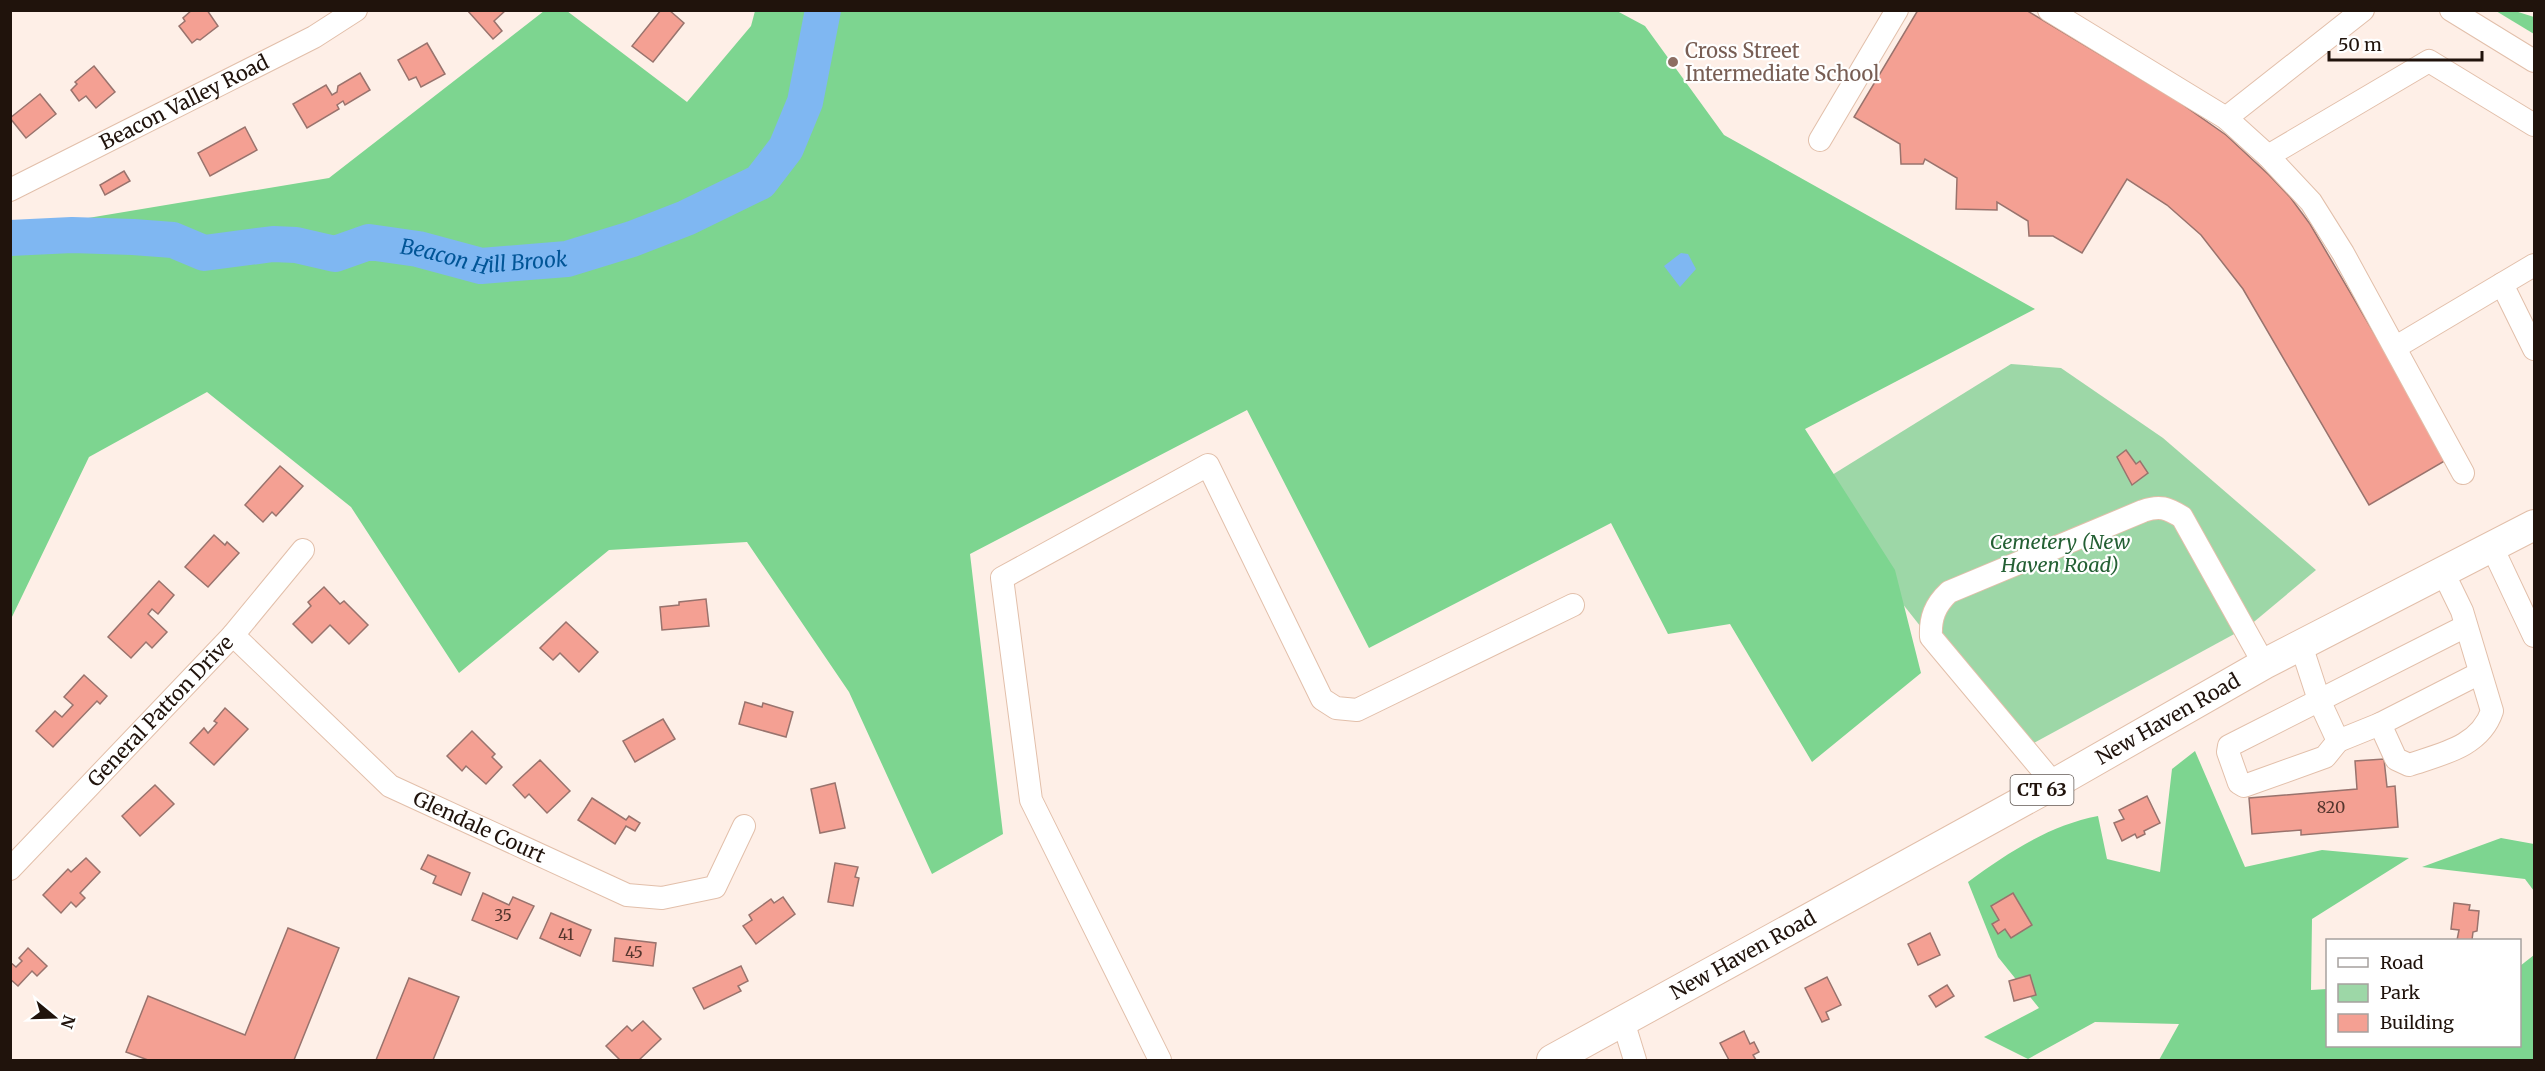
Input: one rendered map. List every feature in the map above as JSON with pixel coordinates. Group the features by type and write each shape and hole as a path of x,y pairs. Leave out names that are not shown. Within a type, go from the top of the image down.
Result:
{"main road":[{"name":"New Haven Road","path":"1552,1060 2054,784 2264,664 2535,525"}],"street":[{"name":"Beacon Valley Road","path":"10,190 314,37 356,10"},
{"path":"1820,140 1897,10"},
{"path":"2049,10 2226,118 2268,156 2311,202 2396,346 2463,473"},
{"path":"2226,118 2363,10"},
{"path":"2451,10 2535,62"},
{"path":"2268,156 2429,61 2535,125"},
{"path":"2396,346 2502,284 2532,274"},
{"path":"2502,284 2535,349"},
{"path":"1160,1060 1031,800 1002,578 1208,465 1322,699 1336,708 1357,710 1573,604"},
{"path":"2054,784 1931,637 1931,622 1935,609 1948,592 2143,511 2156,507 2168,507 2182,517 2264,664"},
{"path":"2492,547 2535,636"},
{"name":"General Patton Drive","path":"10,869 233,634 303,550"},
{"path":"2380,724 2396,759 2409,765 2461,748 2487,725 2492,711 2462,611 2443,572"},
{"path":"2466,626 2229,746 2228,752 2239,783 2244,786 2325,757 2338,741 2380,724 2480,674"},
{"name":"Glendale Court","path":"233,634 390,786 627,895 662,898 715,887 744,826"},
{"path":"2301,645 2319,700 2338,741"},
{"path":"1623,1021 1635,1060"}],"green space":[{"path":"544,11 567,11 687,102 751,26 755,11 1617,11 1645,26 1724,135 2035,309 1805,429 1895,570 1921,673 1812,762 1730,624 1668,634 1611,523 1369,648 1247,410 970,554 1003,834 932,874 849,692 747,542 609,550 459,673 351,507 207,392 89,457 11,619 11,228 64,222 329,178"},
{"path":"2496,11 2515,11 2534,17 2534,34"},
{"name":"Cemetery (New Haven Road)","path":"2011,364 2061,368 2163,438 2316,570 2249,626 2019,751 1811,488"},
{"path":"2195,751 2245,867 2322,850 2409,858 2312,919 2311,990 2326,989 2326,1047 2521,1047 2521,965 2534,955 2534,1060 2159,1060 2179,1024 2095,1022 2028,1059 1984,1037 2039,1008 1998,957 1968,882 1998,861 2046,833 2098,816 2107,859 2160,872 2172,769"},
{"path":"2501,838 2534,844 2534,891 2525,879 2422,867"}],"water":[{"path":"1681,253 1688,254 1696,269 1680,287 1664,266"}],"building":[{"path":"192,10 207,10 218,26 200,40 197,39 192,43 179,26 185,21 183,18"},
{"path":"467,10 506,10 494,21 502,31 493,39"},
{"path":"661,10 669,10 684,23 653,62 632,46"},
{"path":"1918,10 2026,10 2176,100 2226,135 2290,197 2310,224 2448,459 2369,505 2243,289 2201,235 2167,205 2127,179 2082,253 2053,236 2029,236 2028,221 1997,202 1997,210 1956,209 1957,178 1925,159 1923,164 1901,164 1900,144 1854,117"},
{"path":"427,43 445,74 421,87 416,77 409,80 398,60"},
{"path":"94,66 115,92 96,108 86,96 79,101 71,90 77,84 75,82"},
{"path":"360,73 370,90 345,105 343,101 337,105 339,109 307,128 293,104 326,85 332,95 337,92 338,86"},
{"path":"40,94 56,114 26,138 10,118"},
{"path":"245,127 257,150 210,176 198,153"},
{"path":"124,171 130,181 105,195 100,185"},
{"path":"2126,450 2136,464 2140,461 2148,473 2132,485 2117,457"},
{"path":"280,466 303,486 276,516 272,512 263,522 245,505"},
{"path":"214,535 225,545 227,542 239,553 208,587 185,567"},
{"path":"159,581 174,595 158,614 152,609 148,614 167,632 152,648 146,642 131,658 108,637"},
{"path":"324,587 340,604 344,601 368,625 349,644 330,625 312,643 293,624 311,606 308,602"},
{"path":"706,599 709,626 662,630 660,607"},
{"path":"566,622 598,652 579,672 560,653 553,660 540,648"},
{"path":"84,675 107,696 100,704 97,701 53,747 36,731 55,711 62,717 73,705 64,697"},
{"path":"745,702 762,707 763,703 793,712 786,737 739,724"},
{"path":"225,708 248,729 214,765 190,743 204,728 208,733 217,723 214,721"},
{"path":"663,719 675,739 635,762 623,741"},
{"path":"472,731 495,754 492,757 502,767 486,784 466,766 462,771 447,756"},
{"path":"2384,759 2387,787 2395,786 2398,827 2301,835 2301,830 2252,834 2249,798 2357,789 2355,761"},
{"path":"540,760 570,791 547,813 529,794 525,798 513,785"},
{"path":"835,783 845,828 820,833 811,789"},
{"path":"155,785 174,804 140,836 122,816"},
{"path":"2147,796 2160,823 2144,831 2145,834 2137,838 2135,834 2122,841 2114,823 2124,819 2119,810"},
{"path":"592,798 626,820 629,816 640,823 635,831 626,826 615,844 578,820"},
{"path":"428,855 470,873 461,895 433,883 436,876 421,869"},
{"path":"86,858 100,872 80,893 85,898 76,907 71,902 61,913 43,895 68,869 71,872"},
{"path":"835,863 858,867 855,877 859,878 853,906 828,902"},
{"path":"483,893 509,905 513,897 534,906 517,939 472,920"},
{"path":"2013,893 2032,925 2011,938 2005,929 1998,934 1992,924 1999,920 1991,906"},
{"path":"783,897 795,914 756,944 743,926 752,920 749,915 771,899 774,903"},
{"path":"2454,903 2470,905 2469,910 2479,911 2477,931 2473,932 2472,939 2457,939 2459,930 2451,929"},
{"path":"551,913 591,930 580,956 540,938"},
{"path":"288,928 339,948 294,1060 148,1060 126,1052 148,996 245,1035"},
{"path":"1930,933 1940,955 1918,965 1908,944"},
{"path":"615,938 656,943 653,966 613,961"},
{"path":"28,948 47,966 37,976 32,971 18,986 10,979 10,962 16,967 22,961 19,958"},
{"path":"741,966 748,981 738,986 741,991 704,1009 693,988"},
{"path":"2030,975 2036,995 2014,1001 2009,981"},
{"path":"1827,977 1841,1005 1826,1012 1829,1019 1822,1022 1805,988"},
{"path":"409,978 459,997 433,1060 376,1060"},
{"path":"1947,985 1954,996 1936,1007 1929,996"},
{"path":"643,1021 661,1039 639,1060 620,1060 606,1046 627,1026 632,1031"},
{"path":"1744,1031 1750,1044 1754,1042 1759,1052 1753,1055 1756,1060 1729,1060 1720,1043"}],"waterway":[{"name":"Beacon Hill Brook","path":"10,238 72,235 173,240 204,253 273,244 296,245 335,254 369,242 418,249 481,266 567,259 632,239 686,218 760,182 786,148 805,102 823,10"}],"place":[{"name":"Cross Street Intermediate School","path":"1673,62"}]}
